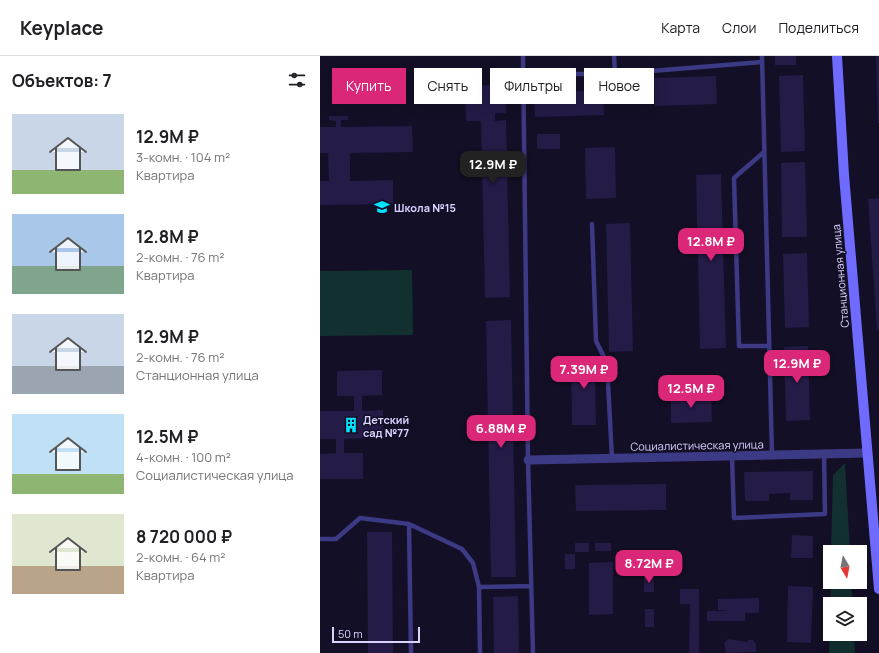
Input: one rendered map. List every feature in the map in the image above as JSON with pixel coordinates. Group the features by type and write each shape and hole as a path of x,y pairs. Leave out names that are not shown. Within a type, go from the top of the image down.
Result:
{"main road":[{"name":"Станционная улица","path":"837,56 844,176 879,589"}],"street":[{"name":"Социалистическая улица","path":"528,460 867,453"}],"lane":[{"path":"522,68 523,56"},
{"path":"614,56 615,68"},
{"path":"762,56 772,455"},
{"path":"654,71 762,62"},
{"path":"522,104 528,460 533,653"},
{"path":"764,152 734,178 739,346 769,346"},
{"path":"592,224 596,341 607,363 612,459"},
{"path":"732,456 734,518 825,514 824,454"},
{"path":"320,538 336,538 360,518 409,524 462,549 473,563 479,587 480,653"},
{"path":"409,524 411,653"},
{"path":"479,587 531,586"}],"green space":[{"path":"412,270 413,335 320,336 320,271"},
{"path":"845,463 850,545 831,545 833,475"},
{"path":"831,589 852,589 852,597 830,597"},
{"path":"829,641 854,641 855,653 829,653"}],"building":[{"path":"775,56 796,56 796,65 775,65"},
{"path":"876,56 879,56 879,123 878,123"},
{"path":"803,75 805,151 781,152 779,76"},
{"path":"716,76 717,104 655,106 654,78"},
{"path":"482,85 490,85 490,104 506,104 506,113 495,113 495,121 506,120 510,297 485,298 481,121 466,121 466,104 482,104"},
{"path":"576,91 584,91 584,104 604,104 604,115 535,117 535,104 576,104"},
{"path":"329,116 348,116 348,120 341,120 341,127 412,126 413,152 350,153 350,181 393,180 393,204 320,205 320,181 329,181 328,153 320,153 320,127 336,127 336,121 329,120"},
{"path":"537,134 560,134 560,149 537,149"},
{"path":"615,147 616,198 586,199 585,148"},
{"path":"805,162 807,237 782,237 781,163"},
{"path":"721,174 726,348 700,349 696,175"},
{"path":"879,198 879,330 877,330 868,199"},
{"path":"630,223 633,351 609,352 606,224"},
{"path":"807,253 809,327 785,328 783,254"},
{"path":"511,320 516,577 491,577 486,321"},
{"path":"808,346 810,420 786,421 784,347"},
{"path":"571,356 595,356 596,425 572,425"},
{"name":"Детский сад №77","path":"382,370 382,395 362,396 362,411 383,410 383,438 344,439 344,453 363,453 363,479 320,479 320,454 336,453 336,439 320,439 320,411 354,411 354,396 337,396 337,371"},
{"path":"711,394 712,422 671,423 671,395"},
{"path":"813,471 813,500 790,500 790,493 769,494 769,501 745,501 744,472"},
{"path":"666,484 666,510 576,511 575,485"},
{"path":"367,532 392,532 393,653 368,653"},
{"path":"792,535 813,536 813,558 791,558"},
{"path":"575,543 589,543 589,552 575,552"},
{"path":"595,543 611,543 611,551 595,551"},
{"path":"565,554 575,554 575,569 565,569"},
{"path":"613,562 613,614 589,615 589,563"},
{"path":"644,577 654,577 654,592 644,592"},
{"path":"788,586 813,587 811,643 787,642"},
{"path":"680,589 699,589 699,653 689,653 690,604 680,604"},
{"path":"518,596 519,653 494,653 493,597"},
{"path":"759,598 759,613 745,613 745,621 707,621 707,611 730,611 718,610 718,599"},
{"path":"645,609 654,609 654,627 645,627"},
{"path":"728,639 748,642 748,640 753,640 756,644 756,652 726,653 724,643"}],"place":[{"name":"Школа №15","path":"382,207"},
{"name":"Детский сад №77","path":"351,425"}]}
